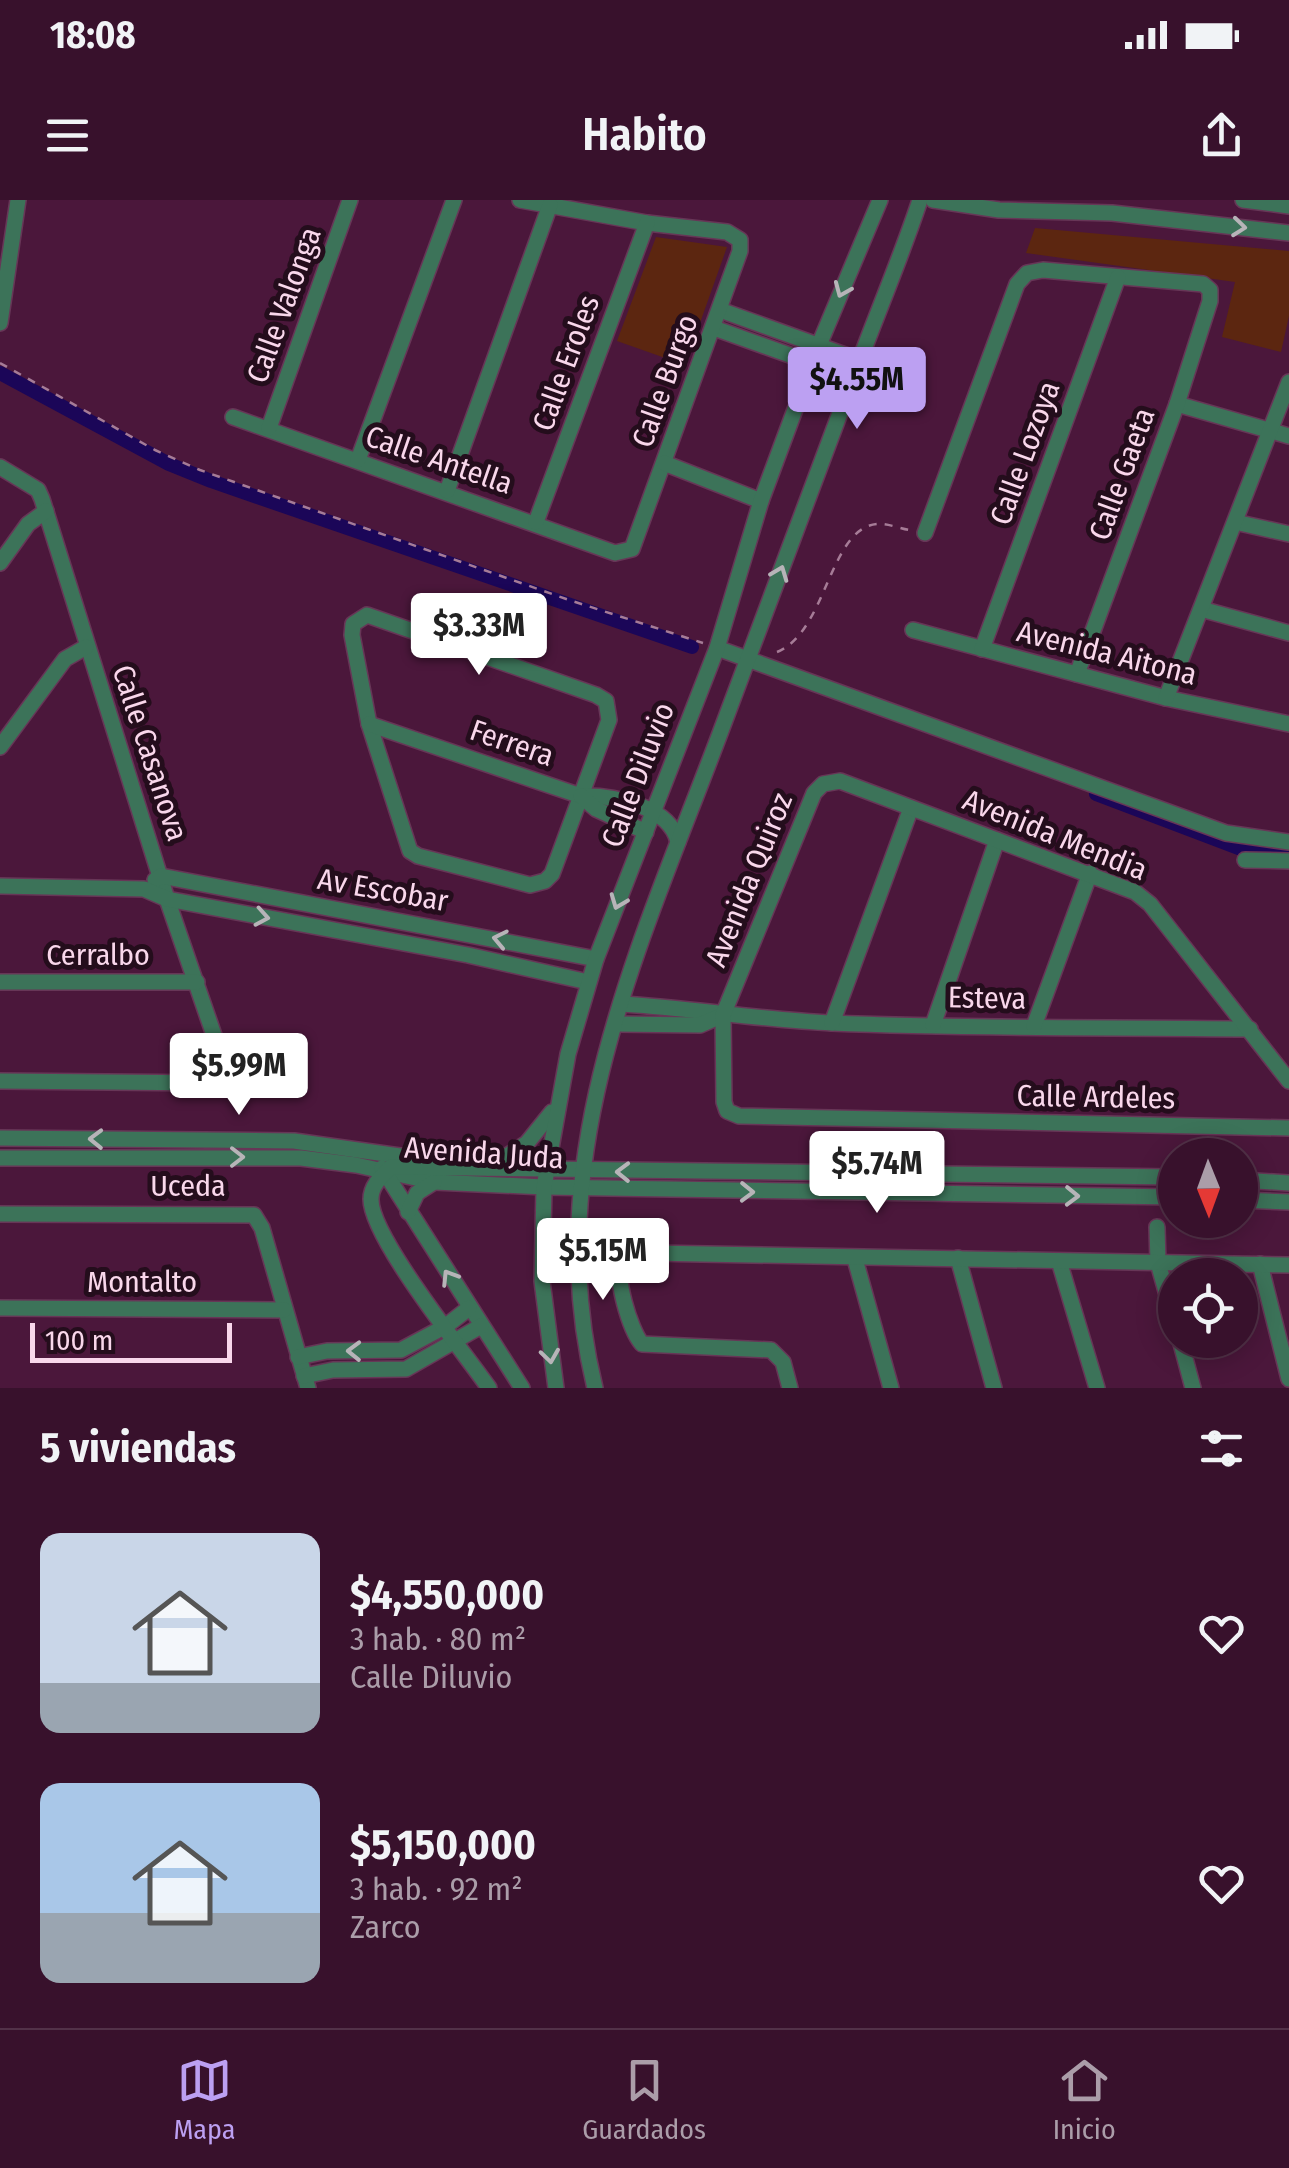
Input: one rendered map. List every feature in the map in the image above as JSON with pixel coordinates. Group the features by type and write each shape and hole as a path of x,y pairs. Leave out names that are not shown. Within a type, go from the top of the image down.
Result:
{"street":[{"path":"0,322 18,200"},
{"name":"Calle Valonga","path":"269,428 350,200"},
{"path":"358,460 454,200"},
{"path":"520,200 647,223"},
{"name":"Calle Diluvio","path":"556,1388 542,1281 545,1179 557,1104 588,982 717,648 762,501 819,344 880,200"},
{"path":"1243,200 1289,206"},
{"path":"920,201 999,210 1070,210 1289,232"},
{"name":"Calle Diluvio","path":"595,1388 581,1326 577,1286 580,1180 600,1068 678,842 920,201"},
{"path":"1175,203 1181,221"},
{"path":"446,492 550,206"},
{"name":"Calle Burgo","path":"626,552 636,545 741,245 738,236 726,232 647,223"},
{"name":"Calle Eroles","path":"536,522 647,223"},
{"path":"925,533 1018,284 1026,272 1118,277"},
{"name":"Calle Gaeta","path":"1077,674 1177,404 1210,301 1210,290 1203,284 1118,277"},
{"name":"Calle Lozoya","path":"982,649 1118,277"},
{"path":"720,310 859,360"},
{"path":"714,328 812,363"},
{"path":"1166,698 1289,382"},
{"path":"1177,404 1289,436"},
{"name":"Calle Antella","path":"233,417 614,553 626,552"},
{"path":"664,463 762,501"},
{"name":"Calle Casanova","path":"0,467 38,490 46,510 166,900 224,1062 224,1073 214,1083 0,1081"},
{"path":"0,563 28,524 46,510"},
{"path":"1236,522 1289,534"},
{"path":"1201,609 1289,633"},
{"path":"367,615 596,695 608,706 610,720 552,874 544,881 530,884 418,856 408,847 369,724 352,635 357,620 367,615"},
{"name":"Avenida Aitona","path":"912,630 1166,698 1289,724"},
{"path":"0,747 65,659 86,646"},
{"path":"717,648 1226,833 1289,842"},
{"name":"Ferrera","path":"369,724 581,796 614,798 654,814"},
{"name":"Avenida Mendia","path":"840,781 1090,873 1122,886 1150,904 1289,1082"},
{"name":"Avenida Quiroz","path":"723,1016 814,793 823,784 840,781"},
{"name":"Ferrera","path":"581,796 596,809 646,832"},
{"path":"832,1023 911,808"},
{"path":"654,814 672,823 678,842"},
{"path":"933,1025 997,840"},
{"path":"1245,860 1289,861"},
{"path":"1034,1026 1090,873"},
{"path":"144,889 161,876"},
{"name":"Av Escobar","path":"161,876 596,959"},
{"path":"0,886 144,889 166,900 588,982"},
{"path":"340,910 342,932"},
{"name":"Cerralbo","path":"0,982 197,982"},
{"name":"Esteva","path":"621,1004 832,1023 1250,1029"},
{"name":"Esteva","path":"616,1024 700,1025 723,1016"},
{"name":"Calle Ardeles","path":"723,1016 725,1107 739,1116 1289,1128"},
{"path":"479,1169 528,1143 557,1104"},
{"name":"Avenida Juda","path":"0,1138 294,1141 545,1179"},
{"name":"Avenida Juda","path":"294,1141 375,1160 522,1388"},
{"name":"Avenida Juda","path":"0,1158 271,1157 356,1165 434,1182 580,1180"},
{"path":"356,1165 383,1240 489,1388"},
{"name":"Avenida Juda","path":"370,1201 373,1187 391,1168 407,1165 479,1169"},
{"path":"580,1180 1158,1177"},
{"path":"580,1180 1158,1197"},
{"path":"1258,1181 1289,1183"},
{"path":"408,1212 417,1194 434,1182"},
{"path":"1258,1201 1289,1202"},
{"name":"Uceda","path":"0,1214 254,1215 262,1228 306,1382"},
{"path":"790,1388 783,1362 771,1350 642,1344 635,1333 618,1263 628,1255 1158,1263 1157,1227"},
{"path":"855,1258 887,1387"},
{"path":"958,1258 994,1388"},
{"path":"1059,1261 1098,1388"},
{"path":"1289,1265 1260,1264 1289,1379"},
{"name":"Montalto","path":"0,1308 284,1310"},
{"path":"298,1358 327,1351 401,1350 446,1326 469,1308"},
{"path":"306,1382 333,1370 406,1368 481,1326"},
{"path":"1185,1358 1194,1388"}],"path":[{"path":"0,363 156,450 200,470 717,648"},
{"path":"774,654 796,642 808,626 856,532 876,524 925,533"}],"shaded area":[{"path":"1035,228 1289,251 1289,316 1281,352 1222,337 1235,282 1026,253"},
{"path":"656,237 727,247 685,365 617,341"}],"waterway":[{"path":"0,373 169,464 211,481 692,647"},
{"path":"1096,794 1241,849 1289,852"}]}
